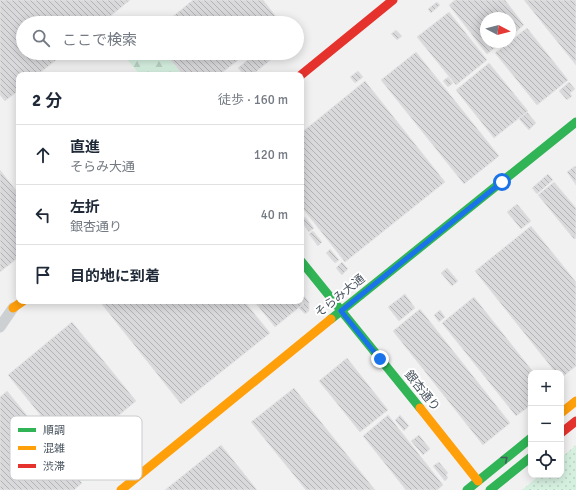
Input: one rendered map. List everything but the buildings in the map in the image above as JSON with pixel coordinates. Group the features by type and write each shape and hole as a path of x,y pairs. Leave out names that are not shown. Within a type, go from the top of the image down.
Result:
{"street":[{"path":"304,73 393,0"},
{"name":"そらみ大通","path":"142,473 576,122"},
{"name":"銀杏通り","path":"304,265 478,481"},
{"path":"0,316 19,304"},
{"path":"0,327 13,308"},
{"path":"564,411 576,401"},
{"path":"564,431 576,421"},
{"path":"467,490 528,440"},
{"path":"490,490 528,459"},
{"name":"そらみ大通","path":"121,490 133,480"}],"green space":[{"path":"128,60 171,60 181,72 138,72"},
{"path":"576,445 576,490 522,490 536,478 564,478 564,455"}],"traffic: fast":[{"path":"331,319 576,122"},
{"path":"304,265 420,408"},
{"path":"467,490 528,440"},
{"path":"490,490 528,459"}],"traffic: slow":[{"path":"13,308 19,304"},
{"path":"142,473 331,319"},
{"path":"564,411 576,401"},
{"path":"420,408 478,481"},
{"path":"121,490 133,480"}],"traffic: jam":[{"path":"304,73 393,0"},
{"path":"564,431 576,421"}],"route":[{"path":"380,359 341,311 502,182"}]}
